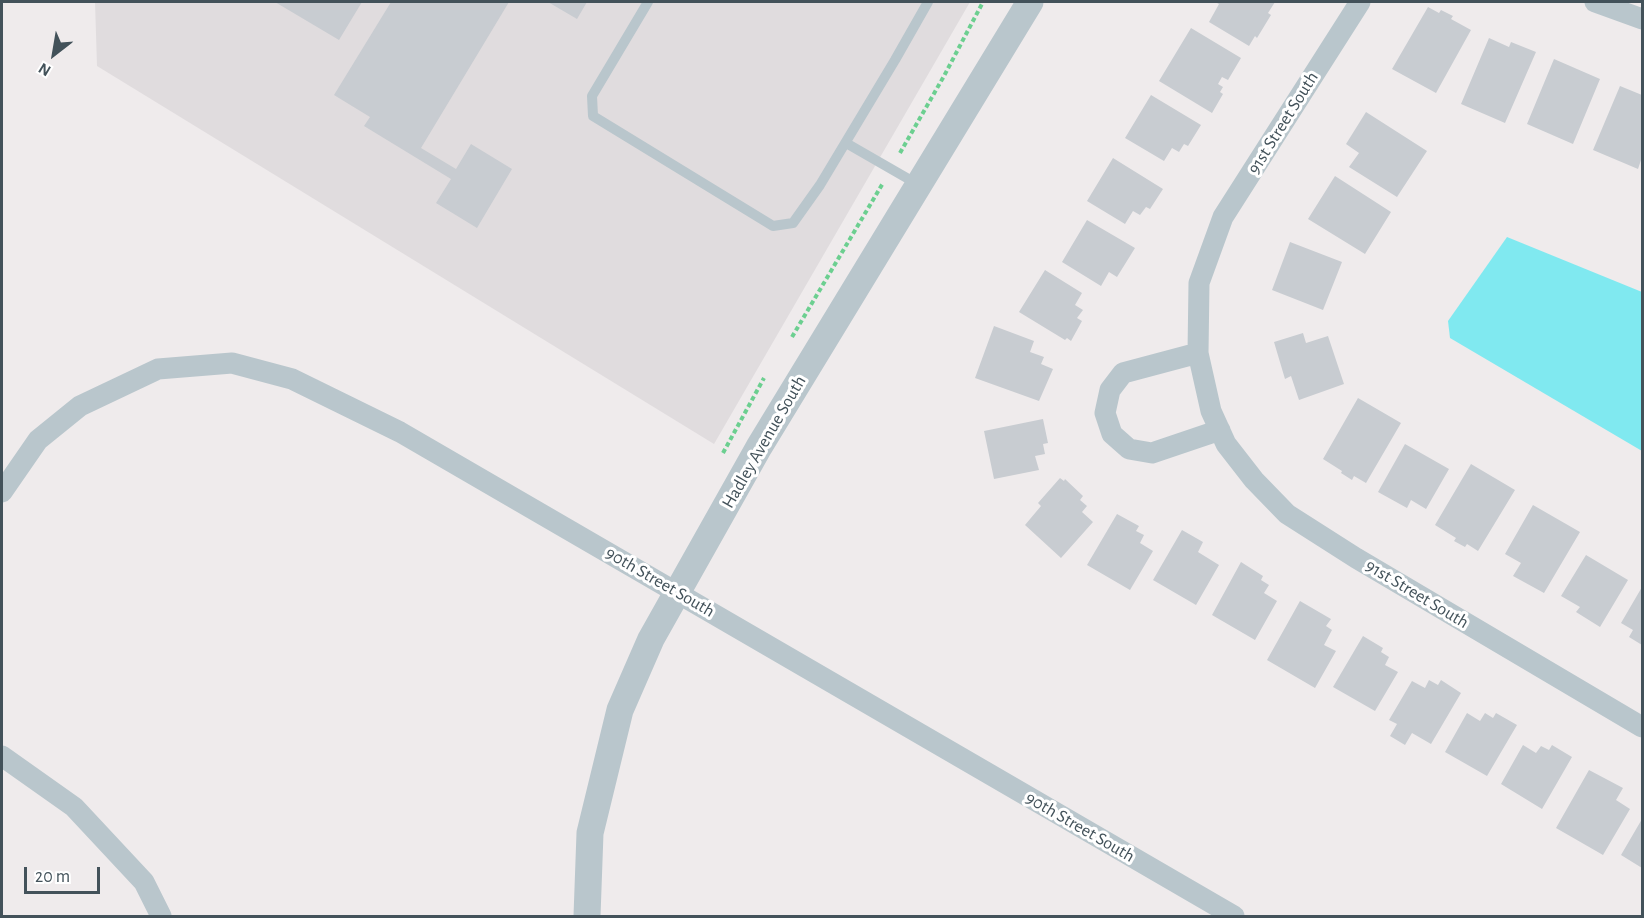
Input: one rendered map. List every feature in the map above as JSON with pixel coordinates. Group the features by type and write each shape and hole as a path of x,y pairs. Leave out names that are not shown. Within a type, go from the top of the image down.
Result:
{"street":[{"name":"Hadley Avenue South","path":"587,916 590,833 620,710 651,639 759,447 1030,2"},
{"name":"91st Street South","path":"1360,2 1223,217 1199,283 1198,353 1211,411 1226,444 1254,480 1287,514 1366,564 1642,727"},
{"path":"1596,2 1642,19"},
{"path":"1198,353 1123,373 1110,390 1105,413 1112,434 1129,449 1152,453 1220,430"},
{"name":"90th Street South","path":"2,492 38,440 80,406 158,369 232,363 292,379 400,432 1234,916"},
{"path":"2,756 74,807 144,882 160,916"}],"lane":[{"path":"648,2 592,96 593,116 773,226 793,223 846,143 928,2"},
{"path":"846,143 919,185"}],"path":[{"path":"900,153 983,2"},
{"path":"789,342 885,180"},
{"path":"719,462 764,378"}],"shaded area":[{"path":"95,2 970,2 714,444 97,66"}],"water":[{"path":"1507,237 1642,292 1642,451 1450,338 1448,321"}],"building":[{"path":"275,2 362,2 339,40"},
{"path":"391,2 509,2 421,148 456,169 471,144 512,169 477,228 436,203 451,179 364,126 370,117 334,95"},
{"path":"548,2 587,2 577,19"},
{"path":"1215,2 1275,2 1268,13 1271,15 1257,38 1255,36 1249,46 1209,22 1219,4"},
{"path":"1428,7 1439,13 1441,10 1453,16 1451,19 1471,30 1436,93 1392,69"},
{"path":"1191,28 1241,58 1228,80 1222,77 1218,84 1223,87 1220,92 1223,94 1212,113 1159,81"},
{"path":"1489,38 1509,47 1511,42 1536,52 1505,123 1461,104"},
{"path":"1554,59 1600,79 1573,144 1527,124"},
{"path":"1620,86 1642,95 1642,157 1638,169 1593,150"},
{"path":"1151,95 1201,125 1188,146 1184,144 1179,152 1172,148 1164,161 1125,138"},
{"path":"1366,112 1427,151 1397,197 1349,167 1359,153 1346,144"},
{"path":"1113,158 1163,189 1150,209 1146,207 1140,215 1133,211 1125,224 1087,201"},
{"path":"1335,176 1391,212 1365,254 1308,219"},
{"path":"1087,220 1135,248 1117,277 1109,272 1101,286 1062,262"},
{"path":"1290,242 1342,262 1323,310 1272,290"},
{"path":"1045,270 1082,293 1075,305 1083,310 1077,318 1082,321 1071,341 1067,338 1065,340 1019,312"},
{"path":"994,326 1034,341 1030,352 1044,357 1041,364 1053,369 1039,401 975,378"},
{"path":"1303,333 1306,343 1328,336 1344,384 1299,400 1291,376 1285,379 1274,342"},
{"path":"1358,398 1401,423 1366,483 1354,476 1352,480 1323,459"},
{"path":"1043,419 1048,443 1043,444 1045,454 1035,456 1039,470 994,479 984,431"},
{"path":"1405,444 1449,469 1426,509 1411,500 1407,508 1378,492"},
{"path":"1471,464 1515,490 1478,551 1467,544 1465,547 1454,541 1456,538 1435,525"},
{"path":"1060,478 1064,481 1065,479 1083,496 1080,500 1087,506 1082,512 1093,522 1061,558 1025,525 1041,506 1038,503"},
{"path":"1533,505 1580,532 1544,593 1513,576 1521,563 1505,554"},
{"path":"1117,514 1139,526 1136,531 1144,535 1140,543 1153,551 1130,590 1087,565"},
{"path":"1182,530 1203,542 1198,552 1219,565 1196,605 1153,580"},
{"path":"1586,555 1628,580 1600,627 1576,612 1580,607 1561,596"},
{"path":"1241,562 1263,576 1261,580 1269,585 1264,593 1277,601 1255,640 1212,615"},
{"path":"1642,587 1642,645 1629,637 1633,630 1621,623"},
{"path":"1300,601 1331,619 1326,626 1332,630 1324,645 1336,651 1315,688 1267,660"},
{"path":"1363,636 1383,648 1381,652 1389,657 1385,665 1398,672 1375,711 1333,687"},
{"path":"1429,680 1438,685 1441,680 1461,693 1431,744 1412,733 1405,745 1390,736 1397,724 1389,720 1412,681 1425,688"},
{"path":"1467,713 1480,721 1485,713 1493,718 1496,713 1517,725 1487,776 1445,752"},
{"path":"1523,745 1536,753 1541,746 1549,750 1552,745 1572,757 1542,809 1501,784"},
{"path":"1589,770 1623,788 1616,800 1630,809 1603,855 1556,828"},
{"path":"1642,819 1642,868 1621,855"}]}
